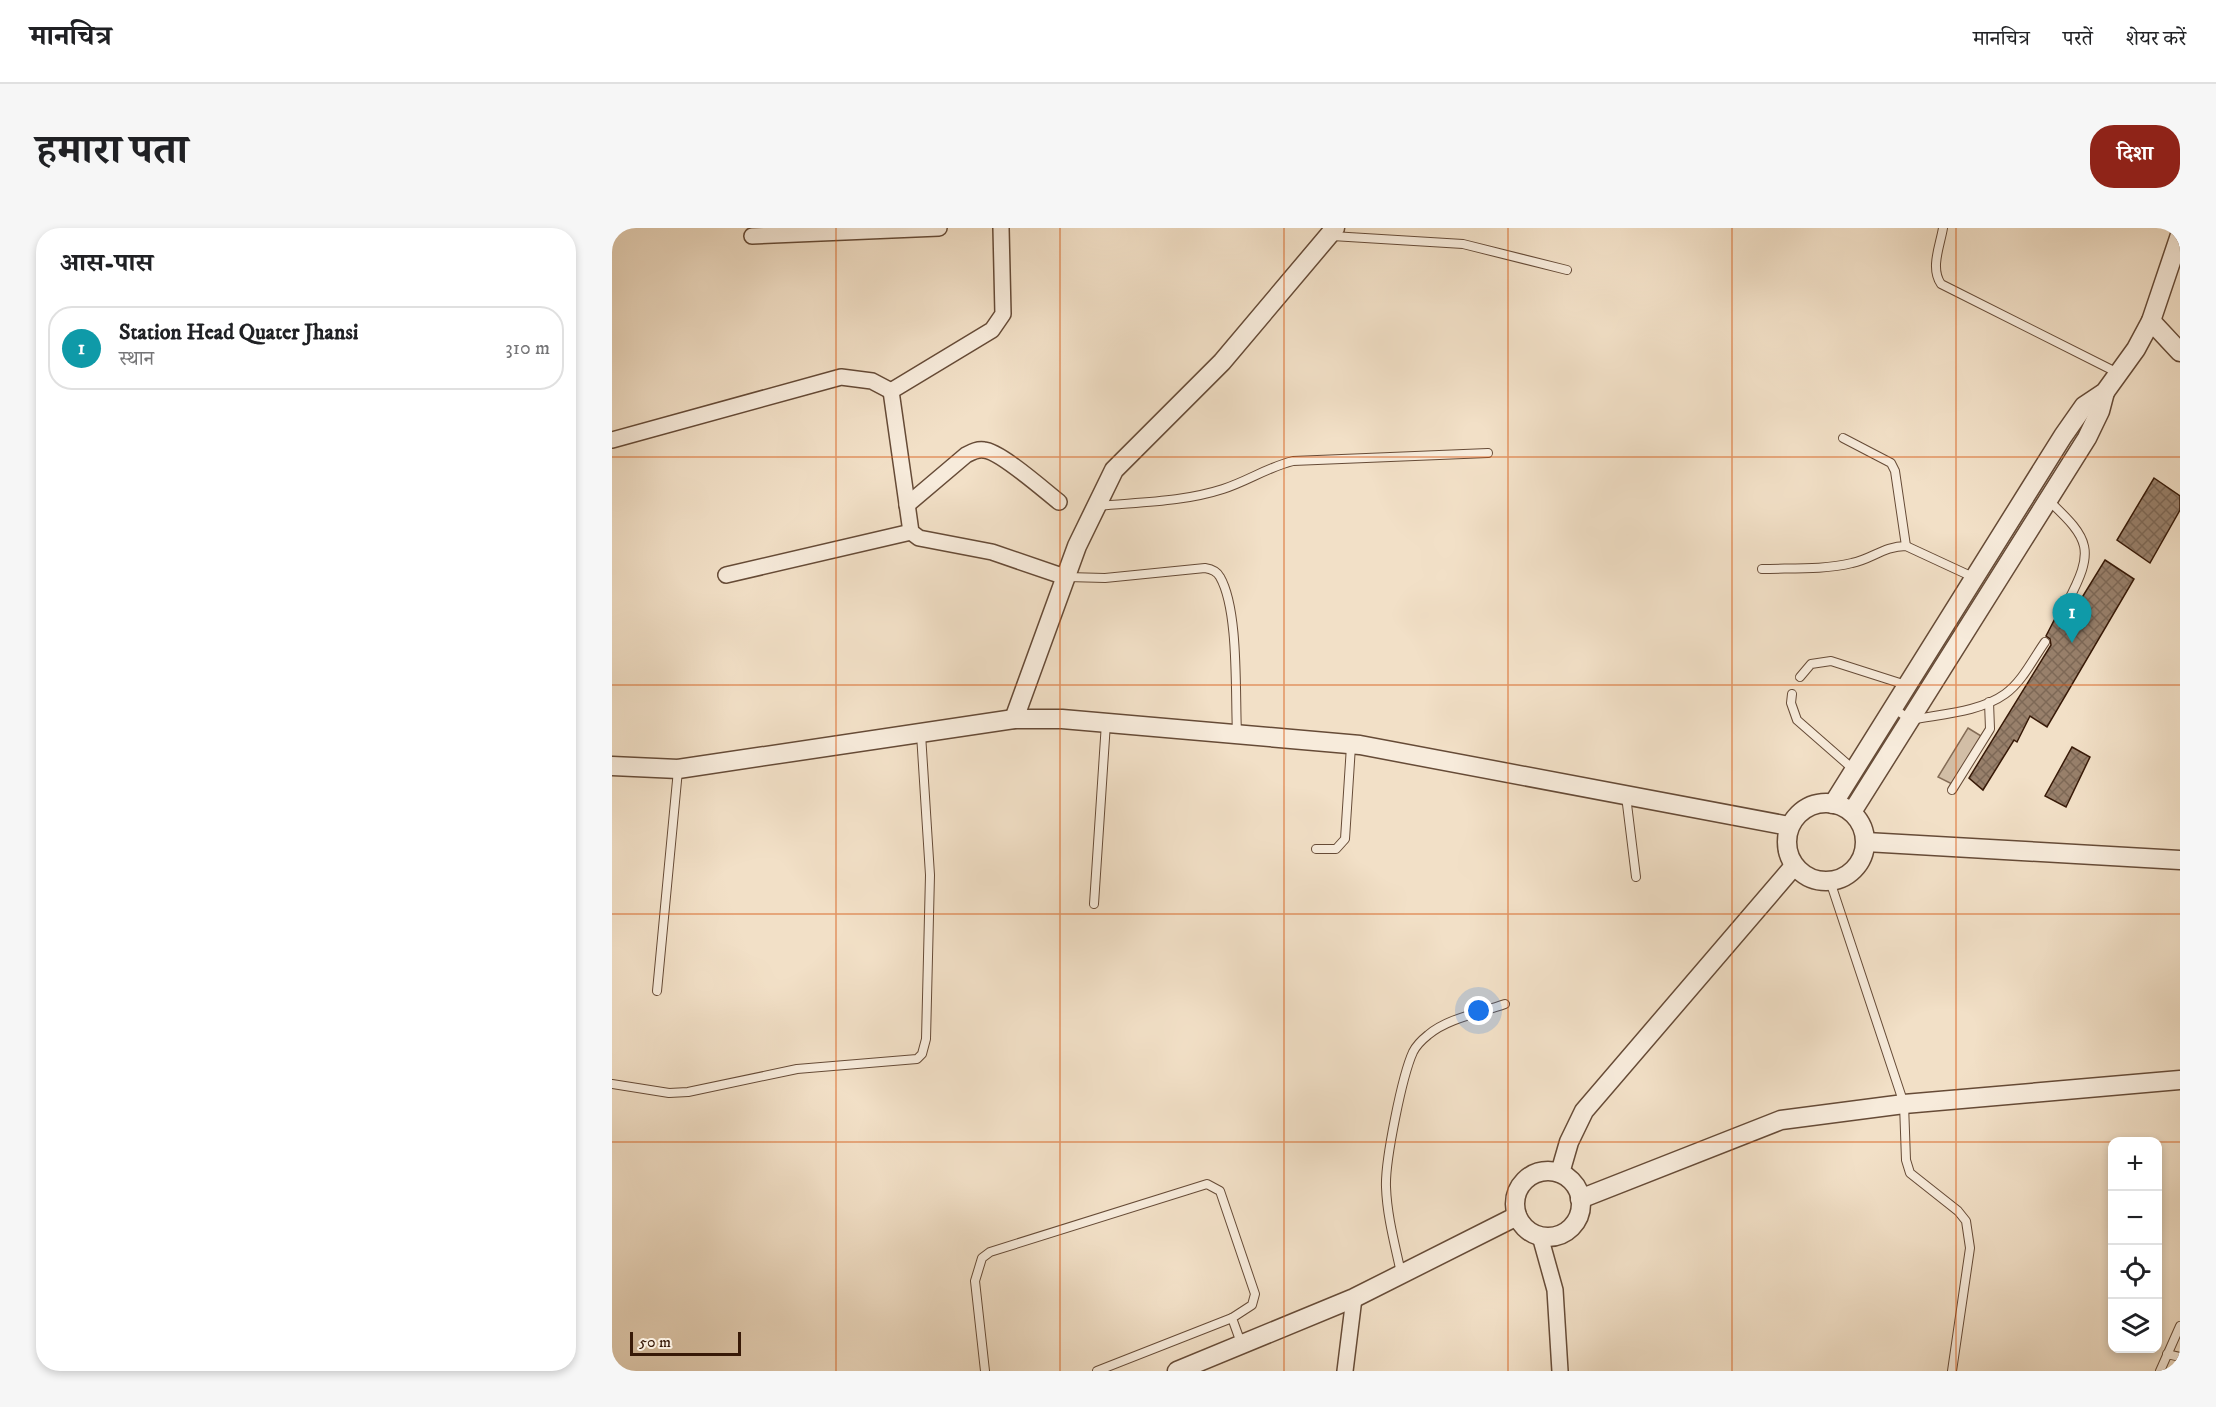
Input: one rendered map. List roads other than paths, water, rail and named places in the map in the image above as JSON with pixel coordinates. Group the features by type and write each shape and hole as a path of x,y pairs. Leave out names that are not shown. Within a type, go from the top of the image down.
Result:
{"street":[{"path":"752,236 939,228"},
{"path":"891,392 992,330 999,322 1003,314 1001,228"},
{"path":"1014,718 1065,577 1114,470 1222,362 1333,232"},
{"path":"1833,804 2075,417 2084,406 2105,392 2136,349 2151,321 2180,235"},
{"path":"2151,321 2180,352"},
{"path":"612,441 841,377 872,381 891,392"},
{"path":"891,392 911,532 919,538 992,552 1065,577"},
{"path":"1852,813 2087,438 2100,411 2105,392"},
{"path":"907,505 966,455 976,450 987,450 999,456 1059,502"},
{"path":"726,575 911,532"},
{"path":"612,766 678,769 921,734 1014,718 1106,722 1351,744 1789,826"},
{"path":"1814,804 1833,804 1852,813 1864,831 1866,842 1862,858 1844,877 1830,881 1817,880 1804,875 1794,866 1788,854 1786,842 1789,826 1803,810 1814,804"},
{"path":"1866,842 2180,860"},
{"path":"1560,1173 1569,1142 1584,1111 1794,866"},
{"path":"1580,1199 1781,1120 1904,1104 2180,1080"},
{"path":"1549,1171 1560,1173 1570,1179 1580,1199 1580,1210 1570,1228 1551,1236 1540,1236 1530,1232 1517,1216 1516,1195 1528,1178 1549,1171"},
{"path":"1177,1371 1354,1298 1517,1216"},
{"path":"1540,1236 1555,1290 1560,1371"},
{"path":"1345,1371 1354,1298"}],"lane":[{"path":"1943,228 1935,268 1936,277 1941,284 2119,373"},
{"path":"1333,232 1463,244 1567,270"},
{"path":"1843,438 1891,463 1895,471 1906,546"},
{"path":"1096,506 1189,498 1224,489 1271,467 1293,461 1488,453"},
{"path":"2048,500 2076,526 2084,546 2080,578 2067,603"},
{"path":"1762,569 1839,566 1865,559 1893,546 1906,546 1975,578"},
{"path":"1065,577 1105,578 1205,568 1213,570 1220,576 1232,618 1237,733"},
{"path":"1893,708 1911,720 1989,702 2006,694 2018,682 2045,642"},
{"path":"1800,677 1811,664 1831,661 1908,685"},
{"path":"1792,694 1791,703 1797,720 1854,770"},
{"path":"1952,790 1990,729 1989,702"},
{"path":"1094,904 1106,722"},
{"path":"612,1084 669,1093 688,1092 797,1069 917,1059 922,1054 926,1039 930,875 921,734"},
{"path":"1316,849 1336,849 1346,838 1351,744"},
{"path":"657,991 678,769"},
{"path":"1626,794 1636,877"},
{"path":"1830,881 1904,1104 1906,1161 1910,1173 1958,1211 1966,1221 1969,1233 1970,1248 1952,1371"},
{"path":"1401,1275 1388,1211 1386,1184 1389,1154 1408,1067 1414,1051 1427,1036 1441,1026 1505,1004"},
{"path":"984,1371 975,1281 982,1258 990,1252 1201,1185 1207,1184 1220,1191 1255,1294 1252,1305 1232,1318 1097,1371"},
{"path":"1232,1318 1242,1344"},
{"path":"2160,1371 2180,1326"},
{"path":"2168,1354 2180,1356"}],"place":[{"name":"Station Head Quater Jhansi","path":"2072,643"}]}
